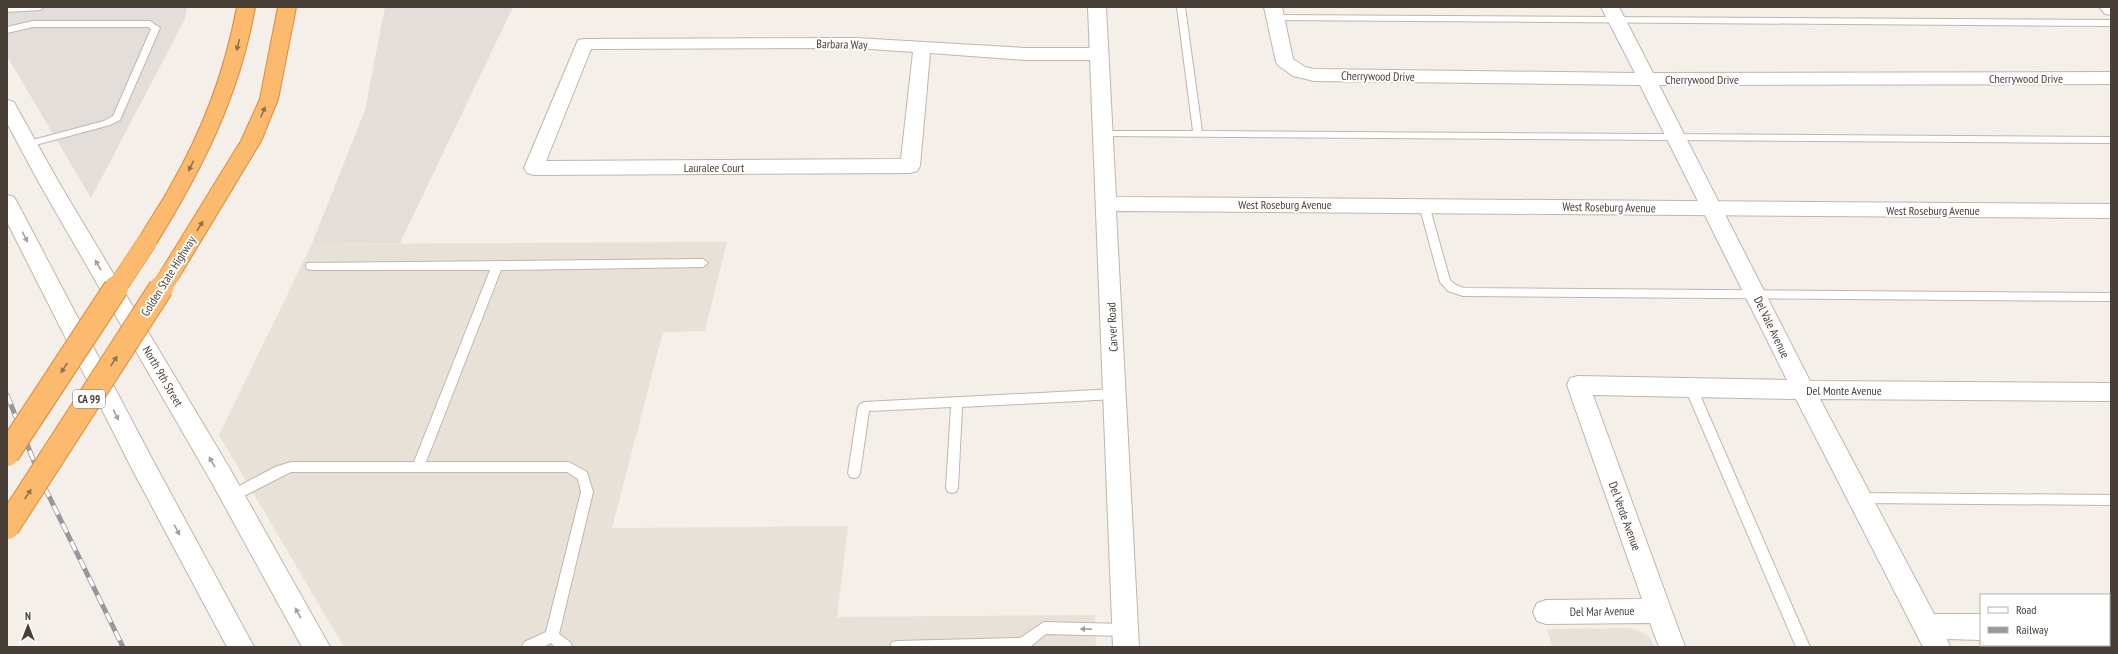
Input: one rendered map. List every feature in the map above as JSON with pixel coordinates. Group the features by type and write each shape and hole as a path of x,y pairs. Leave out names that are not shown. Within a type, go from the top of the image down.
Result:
{"highway":[{"path":"7,454 147,242 182,184 219,103 235,57 246,7"},
{"name":"Golden State Highway","path":"7,527 172,271 251,141 269,99 287,7"}],"street":[{"name":"Carver Road","path":"1097,7 1126,638"},
{"path":"2108,7 2111,10"},
{"name":"Cherrywood Drive","path":"1274,13 1285,62 1294,69 1314,75 1646,79 2111,78"},
{"name":"Del Vale Avenue","path":"1613,13 1756,294 1803,390 1932,637"},
{"name":"Barbara Way","path":"584,44 856,43 1025,54 1099,54"},
{"name":"Lauralee Court","path":"584,44 534,168 910,166 922,48"},
{"name":"North 9th Street","path":"7,106 232,496 317,647"},
{"path":"7,202 141,462 241,647"},
{"name":"West Roseburg Avenue","path":"1106,204 1424,205 2111,211"},
{"name":"Del Monte Avenue","path":"1578,385 1803,390 2111,392"},
{"name":"Del Verde Avenue","path":"1578,385 1672,647"},
{"name":"Del Mar Avenue","path":"1546,612 1659,611"},
{"path":"1932,637 1980,627"}],"lane":[{"path":"7,8 40,7"},
{"path":"1181,7 1198,134"},
{"path":"1274,13 1613,13 2111,23"},
{"path":"7,30 33,24 150,24 156,28 117,118 107,123 28,144"},
{"path":"1103,134 2111,140"},
{"path":"1424,205 1446,282 1452,288 1463,292 2111,297"},
{"path":"310,266 498,266 703,263"},
{"path":"418,467 498,266"},
{"path":"1691,388 1803,647"},
{"path":"854,473 864,407 1115,394"},
{"path":"952,488 957,401"},
{"path":"232,496 279,471 292,467 569,467 584,476 587,492 552,636"},
{"path":"1860,498 2111,500"},
{"path":"897,647 1024,645 1044,628 1126,638"},
{"path":"529,647 552,636"},
{"path":"552,636 566,647"}],"shaded area":[{"path":"7,7 187,7 185,19 91,198 7,56"},
{"path":"385,7 513,7 400,243 312,244 365,110"},
{"path":"727,242 705,331 663,332 612,528 848,526 837,617 1095,615 1096,647 344,647 219,435 312,244"},
{"path":"1629,628 1646,634 1654,647 1552,647 1547,629"}],"railway":[{"path":"7,395 44,486 123,647"}]}
